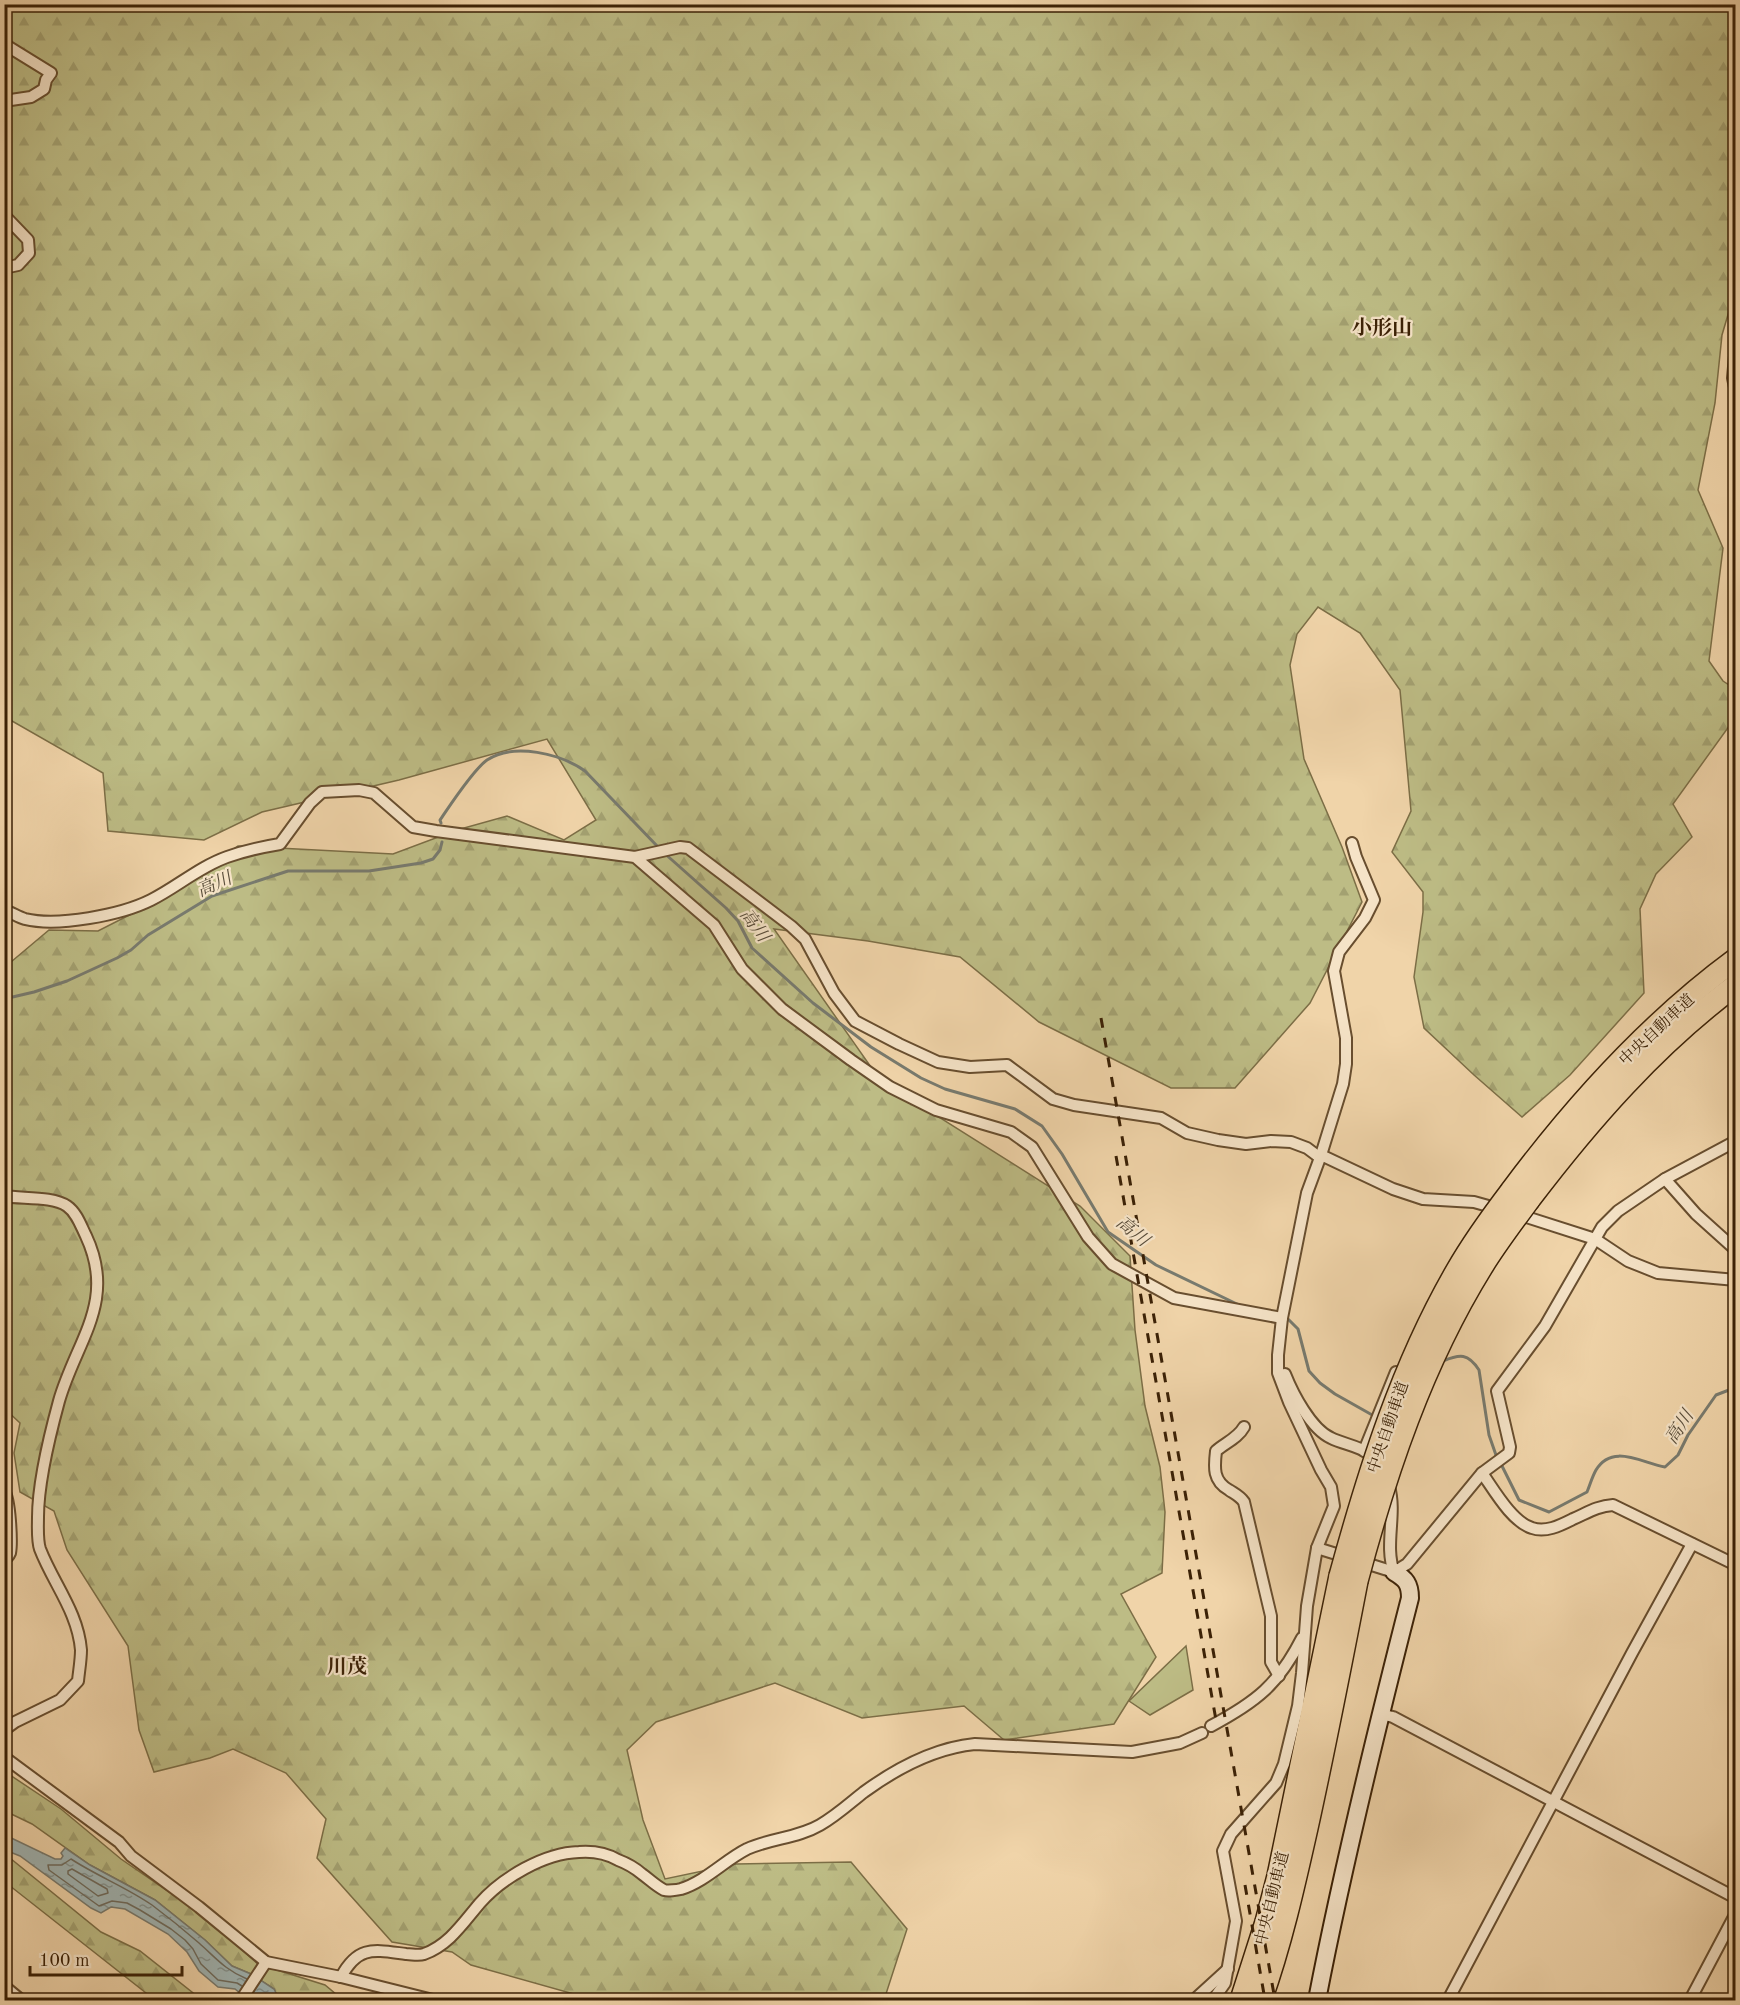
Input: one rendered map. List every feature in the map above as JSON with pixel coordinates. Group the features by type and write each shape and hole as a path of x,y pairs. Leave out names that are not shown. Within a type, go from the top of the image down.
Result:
{"highway":[{"name":"中央自動車道","path":"1241,2001 1278,1876 1349,1579 1410,1415 1441,1342 1520,1195 1563,1124 1603,1079 1684,1002 1736,959"},
{"name":"中央自動車道","path":"1520,1195 1684,1027 1736,985"},
{"name":"中央自動車道","path":"1261,2001 1280,1941 1319,1776 1349,1579"}],"street":[{"path":"4,44 51,73 44,89 31,97 4,101"},
{"path":"4,215 28,240 29,253 18,265 4,268"},
{"path":"1736,345 1733,378 1736,392"},
{"path":"4,910 26,919 66,922 118,912 150,900 225,857 280,844 310,802 322,792 359,790 374,793 413,827 425,829 636,857 680,847 688,848 806,939 834,993 855,1021 938,1062 970,1067 1007,1065 1053,1099 1074,1105 1161,1118 1187,1133 1246,1144 1270,1141 1292,1142 1413,1196 1423,1199 1474,1202 1536,1219 1595,1239 1628,1261 1658,1273 1736,1280"},
{"path":"1214,2001 1225,1983 1236,1921 1223,1851 1231,1834 1276,1783 1284,1764 1298,1706 1307,1606 1317,1548 1334,1506 1334,1496 1289,1402 1278,1373 1278,1355 1282,1318 1307,1193 1343,1084 1346,1064 1346,1038 1334,971 1339,952 1365,918 1374,900 1352,843"},
{"path":"636,857 714,925 742,969 767,994 783,1009 851,1060 890,1087 936,1110 1011,1132 1032,1147 1088,1237 1112,1264 1174,1298 1282,1318"},
{"path":"1394,1572 1407,1564 1459,1499 1485,1471 1509,1453 1510,1447 1497,1391 1545,1326 1602,1227 1618,1211 1665,1179 1736,1141"},
{"path":"1665,1179 1696,1214 1736,1250"},
{"path":"4,1196 47,1200 67,1206 74,1213 90,1245 98,1279 97,1302 90,1326 60,1399 43,1472 38,1514 39,1547 68,1603 81,1649 78,1681 60,1700 15,1722 4,1730"},
{"path":"1364,1451 1408,1346 1434,1294 1487,1206"},
{"path":"1278,1355 1288,1382 1315,1426 1327,1437 1364,1451 1381,1462 1391,1493 1393,1512 1390,1560 1394,1572"},
{"path":"1244,1427 1240,1435 1226,1442 1216,1451 1214,1469 1222,1487 1241,1497 1244,1502 1271,1616 1271,1662 1279,1676"},
{"path":"1485,1471 1508,1510 1533,1529 1560,1526 1592,1509 1613,1505 1736,1565"},
{"path":"4,1491 7,1494 10,1552 4,1561"},
{"path":"1448,2001 1692,1544"},
{"path":"1317,1548 1394,1572 1405,1579 1410,1588 1410,1598 1380,1714 1341,1884 1317,2001"},
{"path":"340,1977 349,1962 363,1952 382,1951 421,1955 442,1946 482,1901 506,1880 547,1859 575,1852 594,1852 617,1859 665,1891 680,1889 694,1883 747,1849 765,1842 804,1833 821,1825 891,1774 920,1759 947,1749 975,1744 1132,1752 1180,1743 1234,1714 1261,1695 1292,1658 1305,1633"},
{"path":"1380,1714 1393,1717 1736,1898"},
{"path":"4,1757 119,1842 131,1856 199,1907 264,1965 340,1977 433,2001"},
{"path":"1690,2001 1736,1913"},
{"path":"241,2001 264,1965"},
{"path":"1194,2001 1228,1969"},
{"path":"4,1986 21,2001"}],"green space":[{"path":"5,5 1735,5 1735,291 1722,335 1715,403 1698,490 1723,548 1709,661 1723,681 1735,689 1735,718 1673,804 1692,837 1656,874 1640,909 1644,993 1570,1075 1522,1117 1424,1028 1414,977 1423,912 1423,892 1392,852 1411,811 1400,690 1360,633 1318,607 1297,634 1290,665 1304,759 1342,847 1362,902 1310,1003 1235,1088 1171,1088 1039,1022 960,957 868,941 774,929 880,1080 1080,1206 1130,1256 1135,1330 1145,1406 1160,1467 1165,1512 1162,1573 1121,1594 1156,1657 1114,1724 1004,1740 964,1706 862,1718 775,1683 656,1722 627,1750 643,1820 665,1879 736,1864 851,1862 907,1929 884,2000 595,2000 471,1965 452,1952 392,1942 317,1858 326,1819 286,1773 233,1749 210,1758 154,1772 139,1730 128,1646 67,1550 54,1511 20,1492 14,1453 20,1423 5,1409 5,967 49,930 98,931 157,901 238,846 393,854 457,830 507,816 564,840 596,820 547,739 399,780 262,812 204,840 108,831 103,773 5,717"},
{"path":"1186,1646 1193,1690 1150,1715 1129,1701"},
{"path":"4,1771 61,1809 121,1859 201,1914 258,1964 325,1985 343,2000 285,2000 277,1995 274,1989 251,1974 232,1966 205,1940 155,1900 90,1865 32,1824 5,1811"},
{"path":"5,1854 101,1932 140,1951 202,2000 155,2000 5,1882"}],"water":[{"path":"5,1835 55,1859 61,1859 63,1856 61,1853 65,1848 90,1865 155,1900 205,1940 232,1966 251,1974 274,1989 277,1995 285,2000 247,1999 235,1989 218,1987 199,1971 187,1952 168,1934 125,1909 111,1907 101,1913 91,1908 20,1856 5,1850"}],"waterway":[{"name":"高川","path":"441,823 440,820 462,788 487,760 510,752 537,752 551,755 585,771 659,848"},
{"name":"高川","path":"4,999 67,981 117,958 131,950 148,935 212,896 288,871 369,871 421,863 433,859 440,850 442,842"},
{"name":"高川","path":"663,852 726,908 738,921 752,948 813,1003 871,1047 921,1078 945,1089 1015,1109 1042,1126 1062,1154 1108,1232 1156,1265 1239,1305"},
{"name":"高川","path":"1286,1317 1298,1329 1309,1371 1335,1394 1374,1416"},
{"name":"高川","path":"1443,1361 1463,1356 1471,1360 1479,1370 1489,1435 1497,1458"},
{"name":"高川","path":"1501,1464 1519,1500 1549,1512 1587,1492 1596,1470 1610,1458 1628,1457 1665,1467 1678,1455 1688,1435 1716,1395 1729,1390 1736,1392"}],"railway":[{"path":"1101,1018 1275,2000"},
{"path":"1116,1156 1216,1720"},
{"path":"1245,1885 1265,2000"}],"district":[{"name":"小形山","path":"1382,327"},
{"name":"川茂","path":"347,1666"}]}
